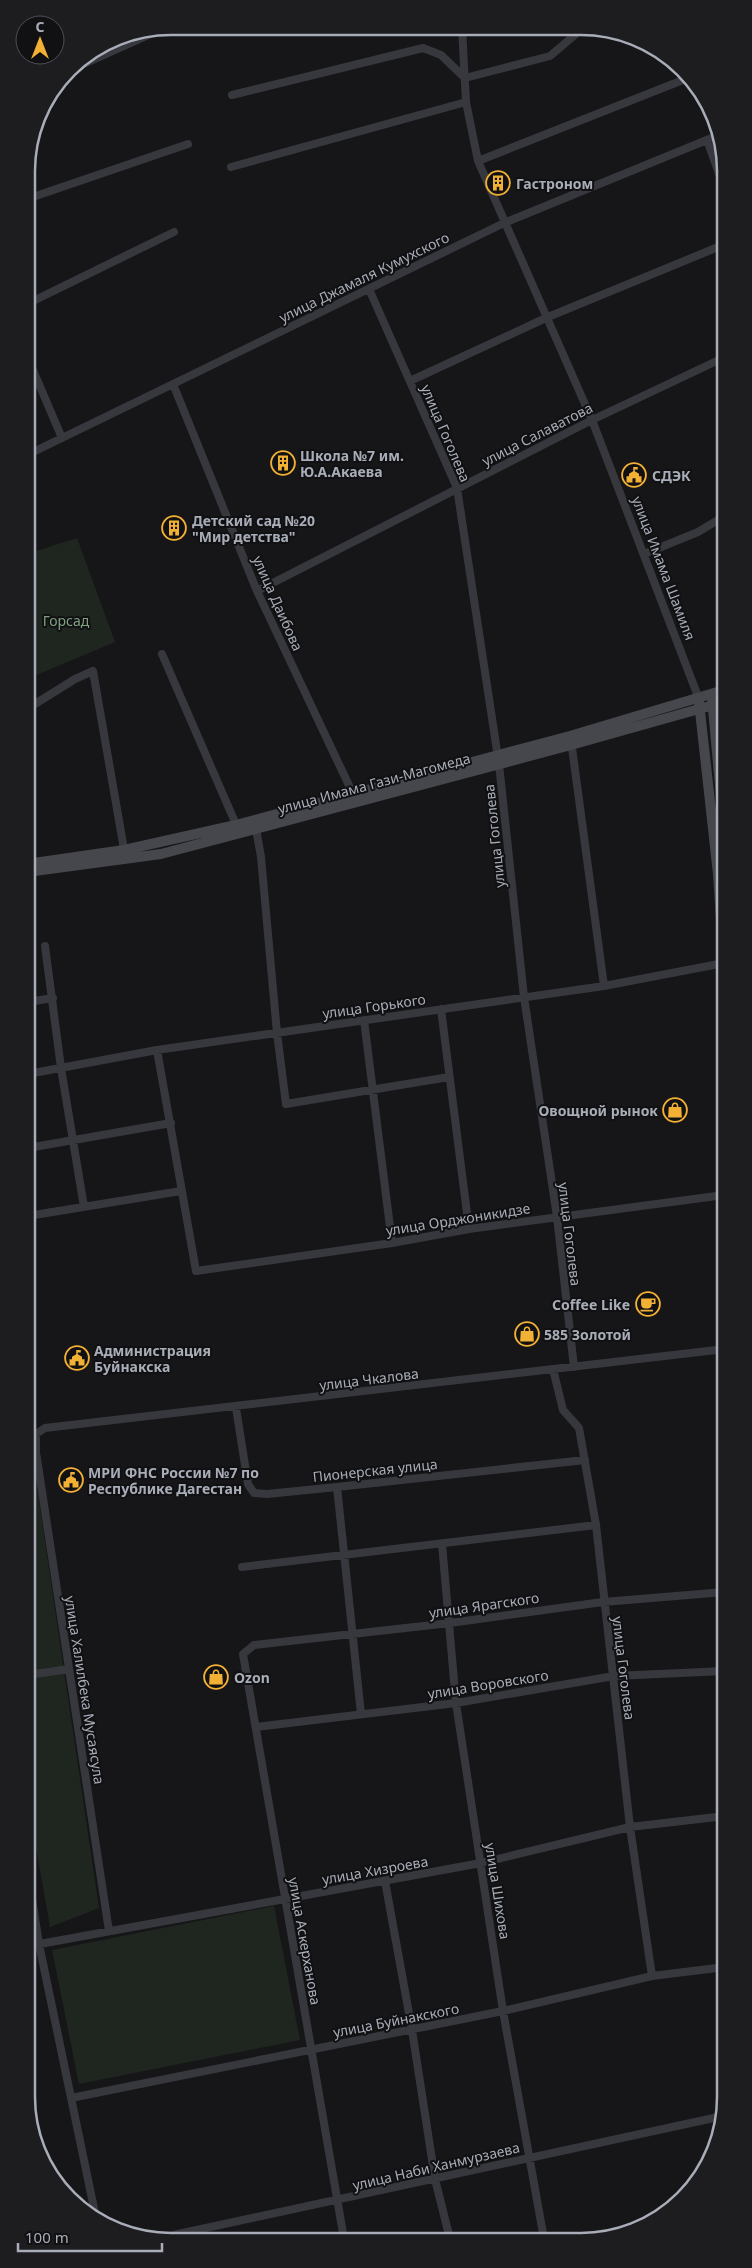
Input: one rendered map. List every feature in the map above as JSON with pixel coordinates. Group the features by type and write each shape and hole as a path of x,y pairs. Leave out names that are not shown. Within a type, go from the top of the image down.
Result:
{"main road":[{"path":"35,871 125,855 238,829 700,704 717,695"},
{"path":"712,699 717,700"},
{"path":"712,699 717,753"},
{"name":"улица Имама Шамиля","path":"700,704 717,865"},
{"name":"улица Имама Гази-Магомеда","path":"238,829 256,829 355,797"},
{"path":"35,863 125,855"}],"street":[{"name":"улица Имама Шамиля","path":"462,35 466,102 478,161 592,420 700,704"},
{"path":"232,96 423,48 442,55 465,78 550,56 575,35"},
{"path":"94,59 138,40"},
{"path":"478,161 682,80"},
{"path":"232,167 466,102"},
{"name":"улица Джамаля Кумухского","path":"35,451 504,223 712,138"},
{"path":"707,140 717,168"},
{"path":"35,197 188,144"},
{"path":"35,300 174,232"},
{"path":"410,381 548,317 717,247"},
{"name":"улица Гоголева","path":"369,289 457,488 498,759 524,997 557,1217 574,1368"},
{"name":"улица Салаватова","path":"258,591 592,420 717,361"},
{"path":"35,375 62,438"},
{"name":"улица Даибова","path":"173,384 258,591 355,797"},
{"path":"644,554 698,532 717,521"},
{"path":"162,654 238,829"},
{"path":"35,704 75,679 93,671 125,855"},
{"path":"571,740 604,986"},
{"path":"256,829 261,857 277,1033 286,1104 449,1077"},
{"path":"45,946 61,1068 84,1207"},
{"name":"улица Горького","path":"35,1073 157,1050 604,986 717,965"},
{"path":"35,1001 53,998"},
{"path":"441,1009 469,1229"},
{"path":"364,1020 371,1090 392,1242"},
{"path":"35,1215 181,1191 171,1123 157,1050"},
{"path":"35,1147 171,1123"},
{"name":"улица Орджоникидзе","path":"181,1191 196,1271 469,1229 717,1196"},
{"name":"улица Чкалова","path":"36,1452 36,1434 45,1428 236,1408 717,1350"},
{"name":"улица Гоголева","path":"553,1369 563,1410 579,1428 596,1525 603,1602 614,1676 630,1827 652,1976"},
{"name":"Пионерская улица","path":"236,1408 248,1484 254,1493 267,1494 585,1460"},
{"name":"улица Халилбека Мусаясула","path":"36,1452 109,1931"},
{"path":"337,1487 361,1714"},
{"path":"242,1567 596,1525"},
{"name":"улица Шихова","path":"442,1544 456,1703 503,2011 543,2233"},
{"name":"улица Ярагского","path":"247,1649 254,1645 450,1623 603,1602 717,1593"},
{"name":"улица Аскерханова","path":"247,1649 243,1654 343,2233"},
{"path":"35,1674 69,1669"},
{"name":"улица Воровского","path":"256,1727 456,1703 614,1676 717,1671"},
{"name":"улица Хизроева","path":"35,1945 481,1863 630,1827 717,1817"},
{"path":"385,1881 436,2178 449,2233"},
{"path":"35,1918 94,2209"},
{"name":"улица Буйнакского","path":"72,2098 503,2011 652,1976 717,1968"},
{"name":"улица Наби Ханмурзаева","path":"184,2233 715,2118"}],"green space":[{"name":"Горсад","path":"77,538 115,642 35,676 35,551"},
{"path":"35,1474 99,1908 50,1927 35,1842"},
{"path":"274,1906 300,2040 79,2084 52,1950"}],"place":[{"name":"Гастроном","path":"498,183"},
{"name":"Школа №7 им. Ю.А.Акаева","path":"283,463"},
{"name":"СДЭК","path":"634,475"},
{"name":"Детский сад №20 \"Мир детства\"","path":"174,528"},
{"name":"Овощной рынок","path":"675,1110"},
{"name":"Coffee Like","path":"648,1304"},
{"name":"585 Золотой","path":"527,1334"},
{"name":"Администрация Буйнакска","path":"77,1358"},
{"name":"МРИ ФНС России №7 по Республике Дагестан","path":"71,1480"},
{"name":"Ozon","path":"216,1677"}]}
